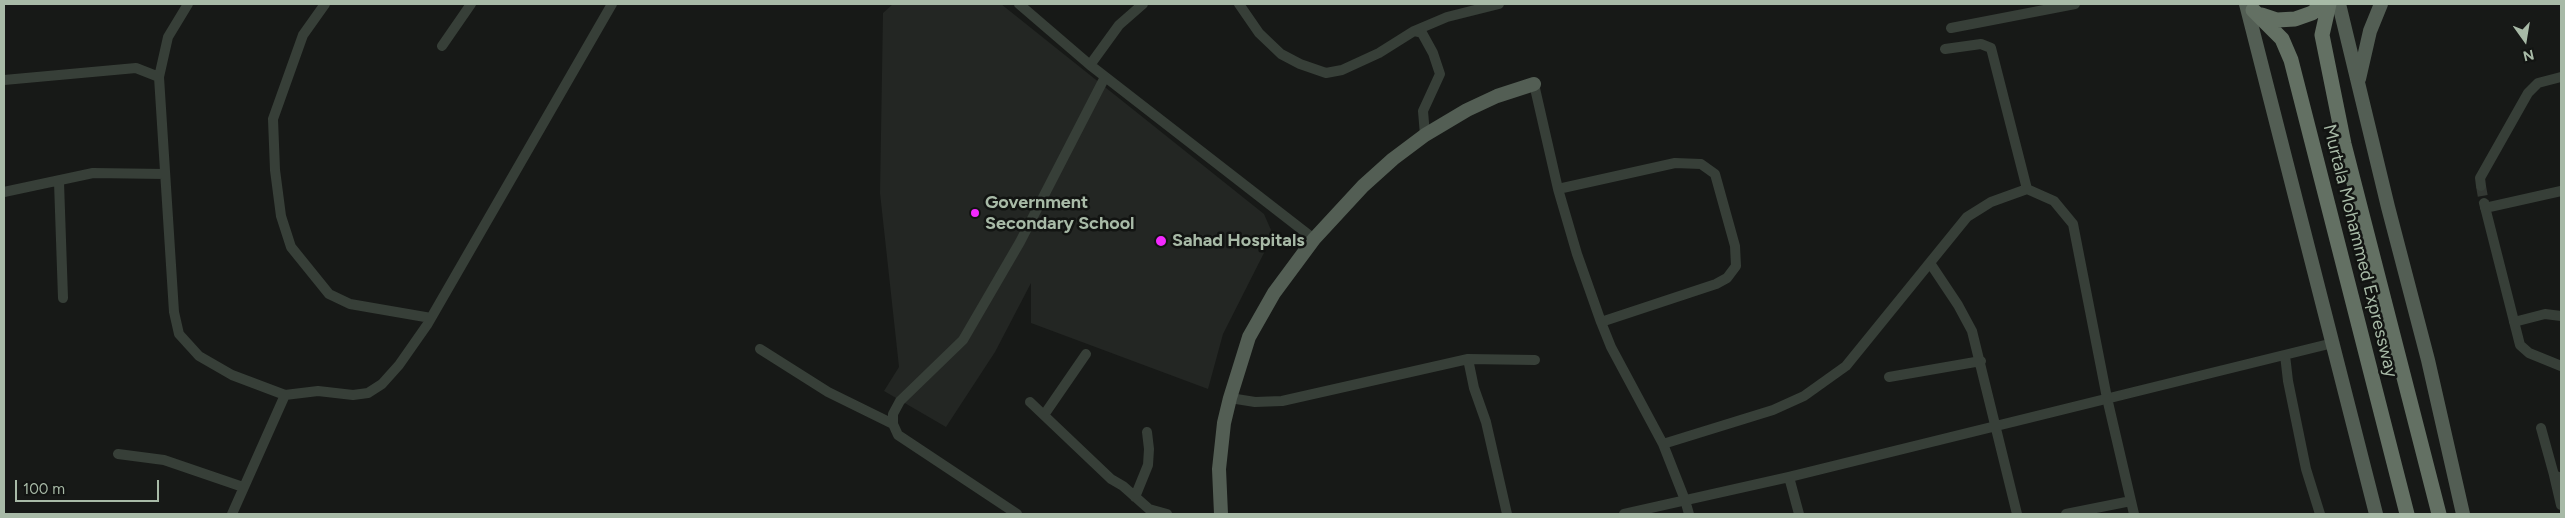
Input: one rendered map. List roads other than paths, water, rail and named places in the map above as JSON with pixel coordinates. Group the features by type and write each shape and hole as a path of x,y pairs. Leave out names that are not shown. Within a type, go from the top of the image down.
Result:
{"highway":[{"path":"2250,7 2269,18 2286,20 2304,17 2324,4"},
{"name":"Murtala Mohammed Expressway","path":"2329,4 2322,35 2344,144 2439,514"},
{"name":"Murtala Mohammed Expressway","path":"2250,7 2282,39 2292,60 2407,514"}],"main road":[{"path":"2339,4 2463,514"},
{"path":"2359,83 2370,31 2381,4"},
{"path":"2250,7 2376,514"},
{"path":"1221,514 1219,469 1224,423 1249,337 1274,293 1314,239 1363,186 1394,159 1425,135 1497,96 1534,84"}],"street":[{"path":"188,4 168,37 159,77 174,312 179,334 198,356 232,375 285,395 318,391 353,395 368,393 382,384 393,372 431,318 612,4"},
{"path":"325,4 303,35 273,119 274,170 281,216 291,247 329,294 350,304 431,318"},
{"path":"442,46 471,4"},
{"path":"1018,4 1105,77 1314,239"},
{"path":"1090,65 1120,25 1143,4"},
{"path":"1239,4 1259,34 1281,54 1300,64 1326,73 1342,70 1379,53 1414,31 1447,17 1499,4"},
{"path":"1951,28 2075,4"},
{"path":"1414,31 1422,33 1440,74 1423,111 1425,135"},
{"path":"1945,50 1981,44 1991,48 2027,189"},
{"path":"4,80 136,68 159,77"},
{"path":"1017,514 928,456 898,434 893,424 893,414 900,401 963,340 1020,242 1105,77"},
{"path":"2481,186 2480,178 2528,93 2538,83 2561,77"},
{"path":"1534,84 1558,189 1577,254 1601,322 1611,347 1663,444 1685,500 1688,514"},
{"path":"1558,189 1675,163 1701,164 1714,174 1735,246 1736,266 1728,278 1716,284 1601,322"},
{"path":"4,192 93,173 165,174"},
{"path":"58,182 64,298"},
{"path":"1663,444 1772,410 1804,396 1846,366 1967,217 1991,202 2027,189 2054,201 2073,224 2107,398 2134,514"},
{"path":"2561,190 2484,206 2520,345 2524,349 2561,366"},
{"path":"1930,262 1958,305 1972,331 1981,360 2017,514"},
{"path":"2514,322 2545,314 2561,316"},
{"path":"1624,514 1790,477 2333,343"},
{"path":"760,349 828,392 893,424"},
{"path":"1044,415 1086,354"},
{"path":"2285,355 2288,381 2306,469 2320,514"},
{"path":"1230,398 1255,402 1282,401 1468,359 1535,360"},
{"path":"1468,359 1474,388 1486,422 1507,514"},
{"path":"1889,377 1981,360"},
{"path":"232,514 242,487 285,395"},
{"path":"1030,402 1111,479 1123,486 1149,509 1167,514"},
{"path":"2540,428 2558,477 2561,505"},
{"path":"1136,497 1148,466 1149,449 1146,432"},
{"path":"118,454 164,460 242,487"},
{"path":"1790,477 1799,514"},
{"path":"2066,514 2132,502"}],"tunnel":[{"path":"2481,186 2484,203"}],"place":[{"name":"Government Secondary School","path":"975,213"},
{"name":"Sahad Hospitals","path":"1161,241"}]}
